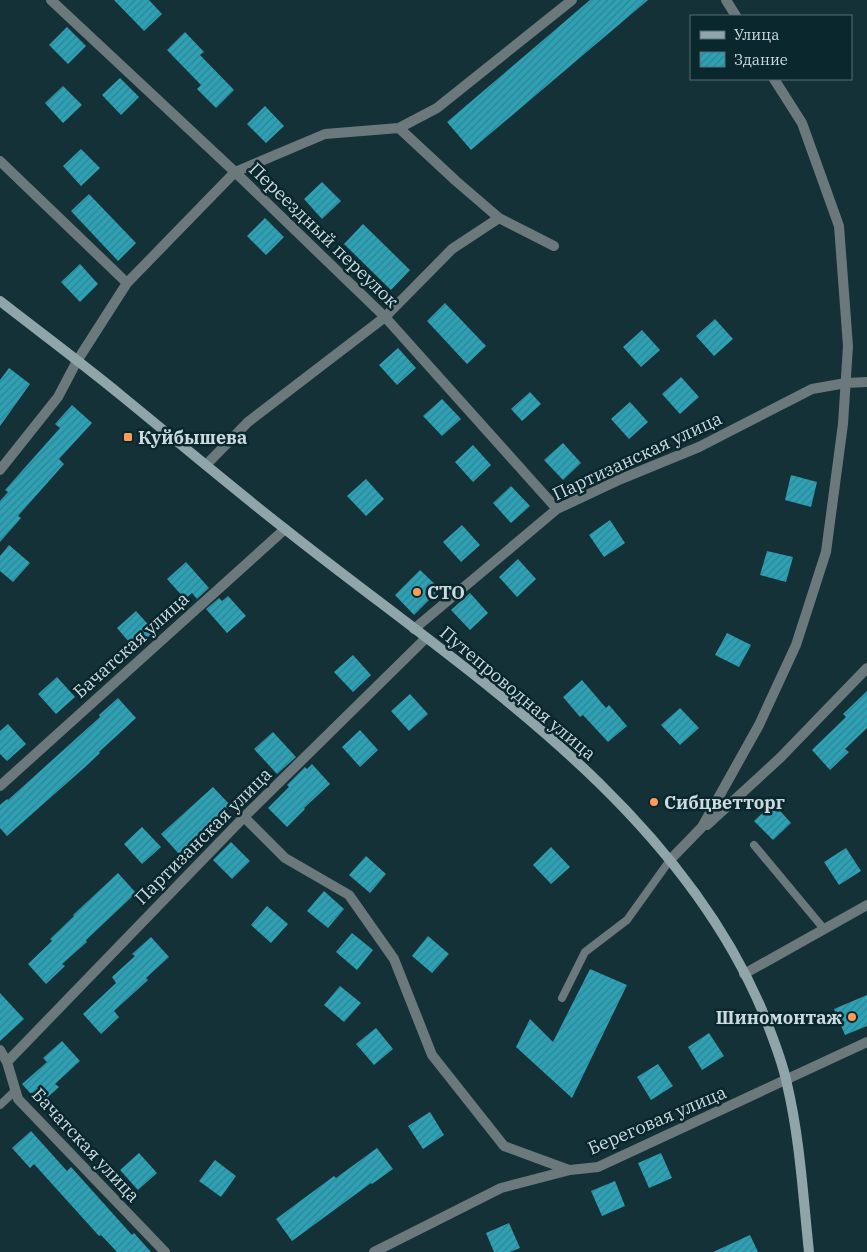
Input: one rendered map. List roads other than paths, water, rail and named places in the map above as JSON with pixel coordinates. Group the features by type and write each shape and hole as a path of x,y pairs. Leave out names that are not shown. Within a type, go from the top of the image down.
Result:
{"main road":[{"name":"Путепроводная улица","path":"0,300 284,529 519,712 630,813 670,860 720,930 744,974 761,1009 787,1080 799,1155 809,1252"}],"street":[{"name":"Переездный переулок","path":"51,0 235,172 386,317 557,509"},
{"path":"0,470 58,397 77,361 127,283 235,172 325,134 399,128 437,108 572,0"},
{"path":"726,0 735,15"},
{"path":"670,860 702,827 759,724 796,645 826,552 843,424 848,346 838,226 802,123 775,80"},
{"path":"399,128 499,218 554,246"},
{"path":"0,161 127,283"},
{"path":"206,465 248,422 386,317 452,249 499,218"},
{"name":"Партизанская улица","path":"414,629 557,509 621,479 699,447 812,389 846,383 867,382"},
{"name":"Бачатская улица","path":"0,786 284,529"},
{"name":"Партизанская улица","path":"7,1062 244,817 426,638"},
{"path":"678,852 780,758 867,668"},
{"path":"244,817 285,858 349,895 394,959 432,1055 504,1146 570,1170"},
{"path":"744,974 867,906"},
{"name":"Береговая улица","path":"374,1252 501,1188 570,1170 598,1166 867,1042"},
{"name":"Бачатская улица","path":"0,1050 7,1062 18,1099 165,1252"}],"lane":[{"path":"754,845 824,929"},
{"path":"562,998 585,952 627,920 670,860"},
{"path":"0,1105 16,1090"}],"place":[{"name":"Куйбышева","path":"128,437"},
{"name":"СТО","path":"417,592"},
{"name":"Сибцветторг","path":"654,802"},
{"name":"Шиномонтаж","path":"852,1017"}]}
